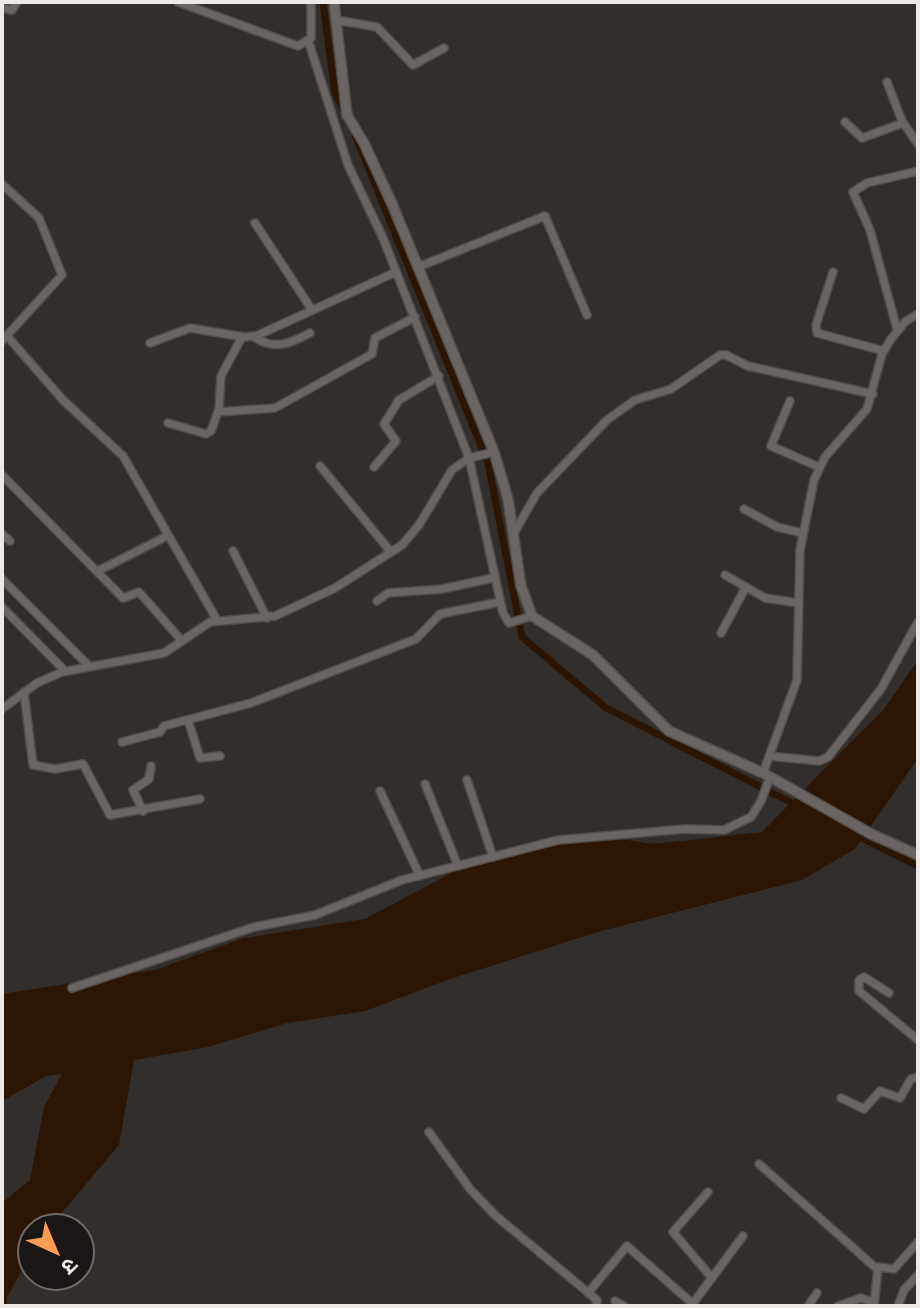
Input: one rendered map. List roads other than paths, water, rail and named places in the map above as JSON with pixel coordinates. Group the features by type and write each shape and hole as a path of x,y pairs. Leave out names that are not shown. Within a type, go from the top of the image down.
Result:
{"street":[{"path":"2,8 15,9 17,2"},
{"path":"178,2 282,42 298,46 309,43"},
{"path":"311,2 309,43 348,165 415,317 469,458 493,578 505,619 512,623 527,618 593,655 659,725 768,776 871,834 918,855"},
{"path":"334,2 347,115 364,143 418,267 487,454 514,533 527,618"},
{"path":"336,20 377,27 413,65 444,48"},
{"path":"887,82 903,123 918,144"},
{"path":"845,122 862,138 903,123"},
{"path":"897,329 870,230 853,192 867,183 918,171"},
{"path":"2,184 39,218 62,273 4,339 123,456 217,620"},
{"path":"418,267 545,216 587,315"},
{"path":"255,223 312,310"},
{"path":"150,343 190,328 253,336 396,272"},
{"path":"833,272 816,325 817,333 884,351"},
{"path":"72,988 254,927 315,915 420,876 493,857 572,838 685,829 724,830 743,824 751,817 768,776 769,756 797,680 802,533 819,467 843,433 864,414 873,394 884,351 897,329 918,314"},
{"path":"218,412 261,411 286,403 372,354 375,338 415,317"},
{"path":"253,336 265,343 284,346 310,333"},
{"path":"168,423 209,434 218,412 221,376 242,337"},
{"path":"514,533 537,493 607,420 635,400 671,389 720,355 748,366 873,394"},
{"path":"374,467 395,445 396,438 384,424 392,407 439,376"},
{"path":"790,401 771,446 819,467"},
{"path":"2,709 24,692 65,671 164,653 217,620 267,618 344,583 391,552 419,525 452,470 469,458 487,454"},
{"path":"320,466 391,552"},
{"path":"2,475 123,598 141,593 182,641"},
{"path":"744,509 777,527 802,533"},
{"path":"2,534 10,541"},
{"path":"98,571 167,536"},
{"path":"233,551 267,618"},
{"path":"725,575 765,598 799,603"},
{"path":"377,601 388,593 442,589 493,578"},
{"path":"2,579 89,666"},
{"path":"721,633 746,587"},
{"path":"122,742 260,700 416,639 440,614 500,602"},
{"path":"3,609 65,671"},
{"path":"769,756 819,761 828,757 881,689 918,622"},
{"path":"24,692 33,765 55,769 83,764 110,815 200,799"},
{"path":"188,720 200,758 220,756"},
{"path":"143,811 133,790 149,779 151,766"},
{"path":"467,780 493,857"},
{"path":"425,784 458,866"},
{"path":"380,791 420,876"},
{"path":"889,993 860,977 859,991 918,1040"},
{"path":"841,1098 864,1109 880,1091 900,1098 911,1079 918,1077"},
{"path":"429,1132 486,1206 597,1300 596,1306"},
{"path":"759,1164 877,1269 897,1267 918,1242"},
{"path":"708,1192 673,1232 712,1278"},
{"path":"588,1293 618,1253 629,1246 692,1305 743,1236"},
{"path":"838,1306 861,1298 874,1304 877,1269"},
{"path":"898,1306 904,1290 918,1275"},
{"path":"808,1306 817,1293"},
{"path":"615,1301 624,1306"}],"waterway":[{"path":"323,2 335,93 345,112"},
{"path":"355,135 488,463 522,637 606,708 800,807"},
{"path":"854,834 918,866"}]}
